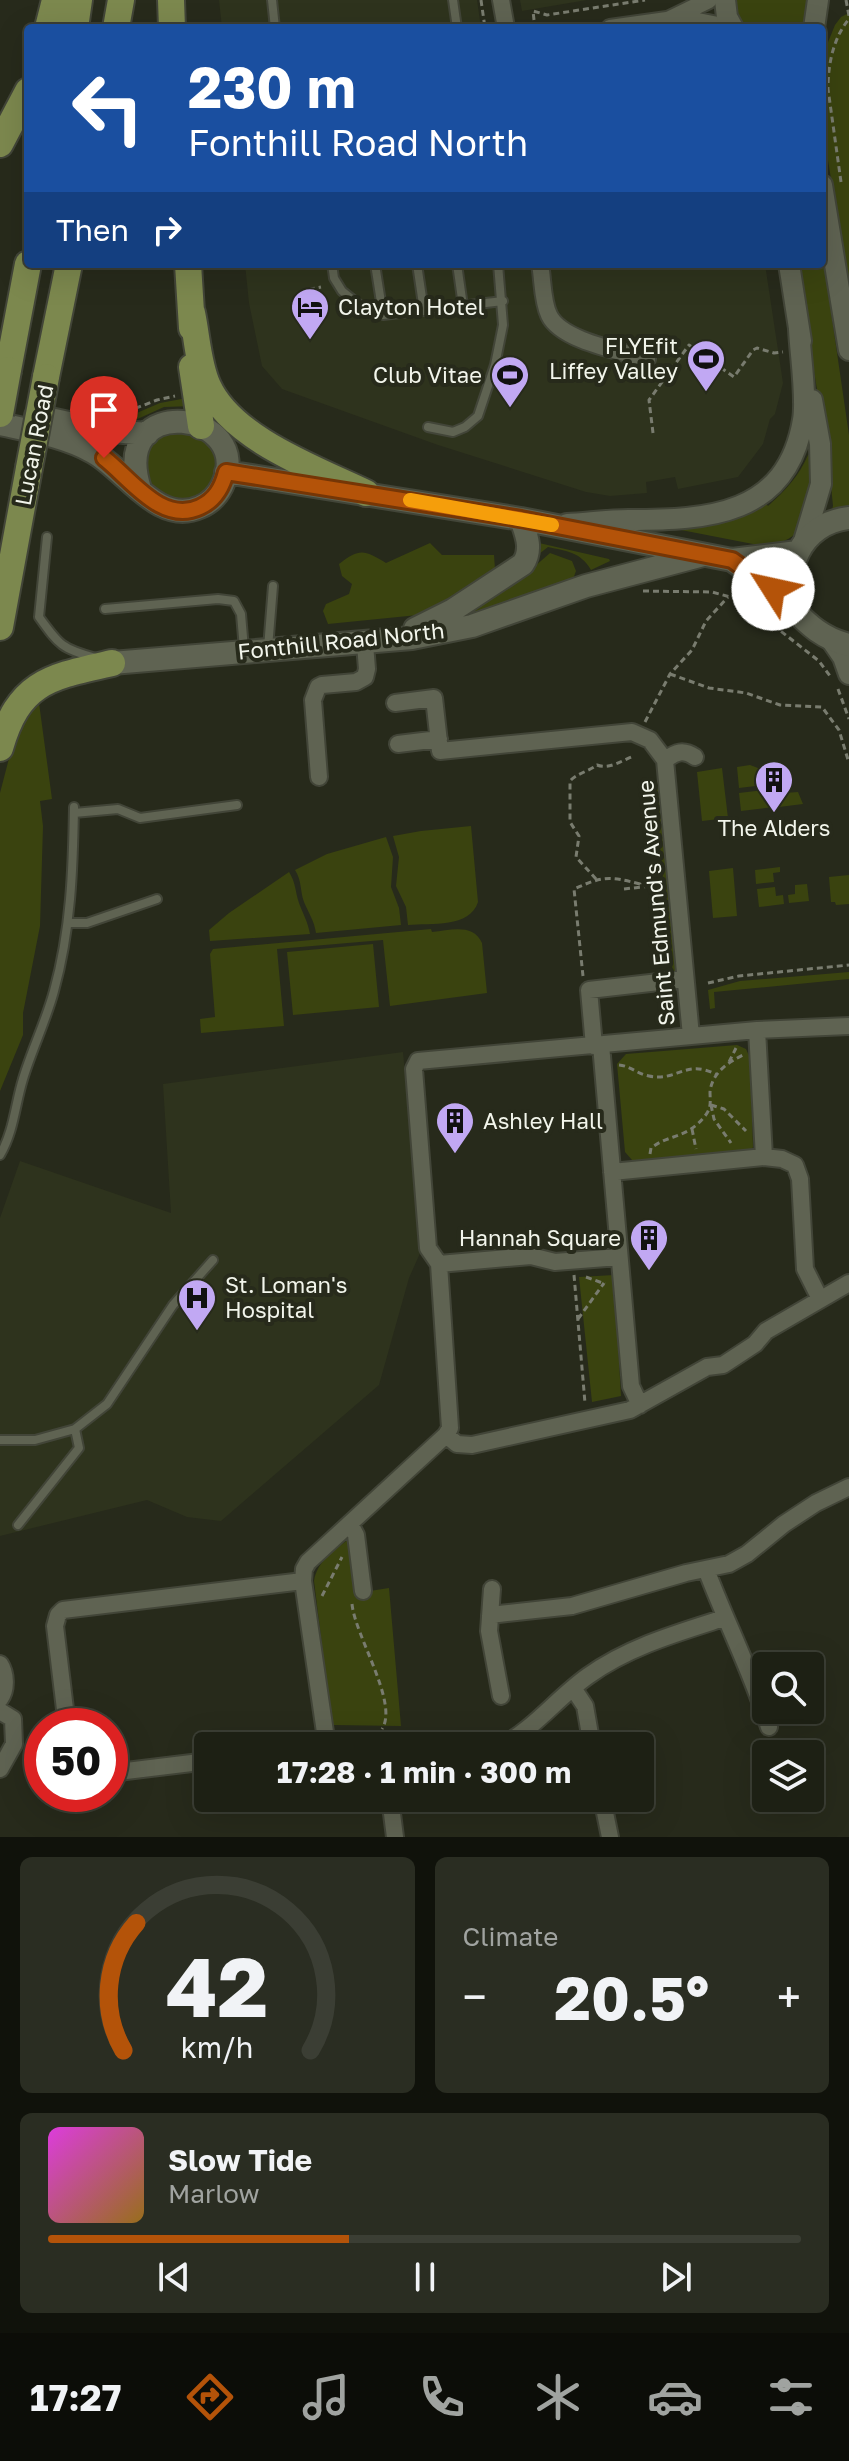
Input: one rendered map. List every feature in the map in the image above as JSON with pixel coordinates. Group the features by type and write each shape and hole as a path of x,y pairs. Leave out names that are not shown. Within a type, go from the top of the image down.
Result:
{"highway":[{"path":"49,24 55,0"},
{"path":"76,24 79,0"},
{"path":"117,24 121,0"},
{"path":"171,0 172,24"},
{"path":"0,144 24,99"},
{"name":"Lucan Road","path":"0,411 27,268"},
{"name":"Lucan Road","path":"0,627 68,268"},
{"path":"188,268 191,355 201,426"},
{"path":"192,313 204,375 217,402 261,442 366,493"},
{"path":"0,748 17,707 32,690 45,681 112,663"}],"main road":[{"path":"0,411 101,430 147,434"},
{"path":"0,424 50,434 90,450 104,458 156,504 166,509 188,511 213,498 223,483 226,462 220,443 201,426 175,420 163,423 147,434 141,443 135,461 140,489"},
{"name":"Fonthill Road North","path":"226,472 521,519 732,560 801,546 822,526 849,518"},
{"path":"389,641 453,610 523,564 528,555 528,546 521,519"},
{"path":"801,546 793,564 791,583 794,601 806,622"},
{"name":"Fonthill Road North","path":"112,663 412,638 472,626 586,586 703,555"},
{"name":"Fonthill Road North","path":"732,560 773,589 806,622 840,643"}],"street":[{"path":"501,0 505,24"},
{"path":"667,20 709,0"},
{"path":"725,0 731,24"},
{"path":"638,24 667,20 713,24"},
{"path":"826,209 849,350"},
{"path":"541,268 546,306 557,326 581,339 647,359"},
{"path":"790,268 821,458 819,498 801,546"},
{"path":"551,525 686,518 731,511 768,489 789,464 804,418 799,329"},
{"path":"840,643 849,674"},
{"path":"319,777 313,700 318,687 356,682 365,677 365,644"},
{"path":"395,703 434,698 439,739 398,744"},
{"name":"Saint Edmund's Avenue","path":"439,739 440,751 632,732 650,740 665,760 691,1036"},
{"path":"665,760 675,752 687,752 695,757"},
{"path":"640,1405 631,1386 603,1066 589,990 685,979"},
{"path":"325,1732 303,1581 304,1569 446,1435 451,1421 439,1264 428,1248 414,1069 418,1061 757,1030 849,1026"},
{"path":"757,1030 764,1157"},
{"path":"612,1172 764,1157 782,1159 795,1165 800,1179 805,1269 820,1299"},
{"path":"439,1264 531,1256 555,1262 619,1257"},
{"path":"446,1435 457,1444 472,1445 619,1413 640,1405 707,1367 723,1365 755,1344 766,1331 849,1283"},
{"path":"490,1615 572,1606 729,1564 816,1503 849,1487"},
{"path":"350,1524 356,1535 357,1597"},
{"path":"706,1569 724,1618 752,1677 769,1727"},
{"path":"65,1708 55,1626 63,1610 303,1581"},
{"path":"492,1589 491,1647 501,1696"},
{"path":"522,1732 573,1688 624,1654 724,1618"},
{"path":"0,1664 4,1671 4,1694 0,1699"},
{"path":"573,1688 585,1706 590,1732"},
{"path":"0,1711 13,1719 14,1744 0,1769"},
{"path":"128,1771 194,1763"},
{"path":"392,1812 395,1837"},
{"path":"605,1812 610,1837"}],"lane":[{"path":"272,0 275,24"},
{"path":"453,0 456,24"},
{"path":"333,268 334,278 342,291 362,307 383,315 503,301"},
{"path":"376,268 383,315"},
{"path":"418,268 424,311"},
{"path":"458,268 463,306"},
{"path":"428,427 453,432 478,416 495,365 503,325 499,268"},
{"path":"47,537 39,617 67,650 112,663"},
{"path":"268,648 273,586"},
{"path":"105,609 218,599 234,601 241,614 244,651"},
{"path":"0,1155 9,1140 22,1080 54,991 74,877 74,810 118,809 140,818 237,805"},
{"path":"68,923 87,923 157,899"},
{"path":"0,1440 35,1440 75,1429 107,1404 173,1305 213,1260"},
{"path":"18,1525 79,1448 75,1429"}],"path":[{"path":"481,0 484,24"},
{"path":"534,20 533,11 547,15 645,0"},
{"path":"826,84 832,52 849,18 846,0"},
{"path":"586,10 588,17"},
{"path":"826,95 843,194"},
{"path":"309,316 314,316 311,289 321,287"},
{"path":"653,433 649,400 689,345 734,377 757,348 774,353 787,352"},
{"path":"118,414 185,394"},
{"path":"640,591 712,592 750,605 819,661 840,692 849,719"},
{"path":"644,723 670,674 692,650 706,621 728,596"},
{"path":"670,674 709,688 746,693 780,705 822,707 839,730 849,763"},
{"path":"596,879 576,857 579,836 570,822 570,781 597,765 604,768 634,756"},
{"path":"589,990 584,982 574,889 596,879 612,877 640,884 640,888"},
{"path":"624,889 661,885"},
{"path":"708,983 739,976 849,965"},
{"path":"736,1160 735,1150 714,1119 712,1081 729,1062 759,1053"},
{"path":"603,1066 630,1066 648,1076 667,1077 691,1068 704,1068 717,1075"},
{"path":"711,1105 724,1109 748,1133 763,1132"},
{"path":"650,1169 651,1148 692,1129 707,1115 711,1105"},
{"path":"574,1275 585,1406"},
{"path":"581,1275 613,1287"},
{"path":"578,1319 604,1283"},
{"path":"318,1600 346,1550 347,1564"},
{"path":"357,1597 354,1621 383,1690 387,1718 383,1732"}],"shaded area":[{"path":"219,0 477,0 480,24 222,24"},
{"path":"520,0 587,0 522,11"},
{"path":"245,268 766,268 783,383 763,444 738,477 678,489 675,477 646,482 647,493 610,496 586,492 438,445 282,389 262,366"},
{"name":"St. Loman's Hospital","path":"403,1052 421,1251 409,1278 379,1385 221,1521 187,1517 147,1500 0,1536 0,1218 20,1161 171,1213 163,1084"}],"green space":[{"path":"736,0 809,0 808,15 803,24 743,24"},
{"path":"849,13 849,293 826,147 826,47 841,17"},
{"path":"798,268 825,268 849,435 849,511 830,517 833,506"},
{"path":"187,398 193,406 164,407 133,421 101,421 125,418 160,403"},
{"path":"181,431 206,441 216,466 206,491 181,501 156,491 146,466 156,441"},
{"path":"815,454 816,464 797,533 788,539 758,545 676,529 676,526 764,501 768,506 791,483 808,455"},
{"path":"430,543 442,555 494,555 495,569 418,615 328,624 323,611 326,604 349,594 352,584 342,576 339,564 357,553 372,555 386,563"},
{"path":"539,543 610,561 591,570 583,559 567,551 548,547 539,554 535,553"},
{"path":"550,553 572,561 576,571 573,579 506,609 441,625 530,565 534,567"},
{"path":"39,703 52,799 40,801 43,826 40,926 23,1013 23,1035 0,1091 0,793 13,743 28,711"},
{"path":"750,765 769,772 770,779 763,780 764,785 739,788 737,767"},
{"path":"722,768 728,818 702,821 697,772"},
{"path":"659,781 671,900 665,900 654,782"},
{"path":"764,790 766,801 773,800 773,807 741,811 739,793"},
{"path":"798,792 803,804 779,807 778,800 785,799 785,793"},
{"path":"471,826 478,902 474,910 458,920 408,925 406,907 396,886 399,857 393,836"},
{"path":"386,837 393,857 391,887 401,925 316,933 295,870 327,854"},
{"path":"780,867 780,872 773,873 774,882 756,884 755,870"},
{"path":"733,868 737,916 713,918 709,871"},
{"path":"289,872 310,934 210,941 209,930"},
{"path":"849,875 849,904 836,905 831,902 829,877"},
{"path":"807,884 809,901 789,903 788,895 795,894 795,885"},
{"path":"775,887 776,896 783,895 784,904 759,907 757,889"},
{"path":"672,906 679,967 673,974 666,907"},
{"path":"431,929 432,932 467,930 478,937 482,943 487,993 390,1006 383,940 277,949 284,1026 201,1033 200,1019 215,1017 210,954 213,949"},
{"path":"373,944 379,1007 293,1015 287,952"},
{"path":"849,972 849,979 714,992 715,1008 710,1009 708,990 740,981"},
{"path":"737,1045 746,1049 750,1058 751,1152 644,1162 632,1160 625,1152 617,1064 626,1054"},
{"path":"614,1275 621,1396 592,1402 579,1277"},
{"path":"350,1538 357,1593 389,1588 401,1726 332,1725 314,1581 323,1562"}],"slow traffic":[{"path":"410,500 552,525"}],"place":[{"name":"Clayton Hotel","path":"310,341"},
{"name":"FLYEfit Liffey Valley","path":"706,393"},
{"name":"Club Vitae","path":"510,409"},
{"name":"The Alders","path":"774,814"},
{"name":"Ashley Hall","path":"455,1155"},
{"name":"Hannah Square","path":"649,1272"},
{"name":"St. Loman's Hospital","path":"197,1332"}],"route":[{"path":"104,458 156,504 166,509 188,511 207,503 219,492 226,472 521,519 732,560 773,589"}]}
